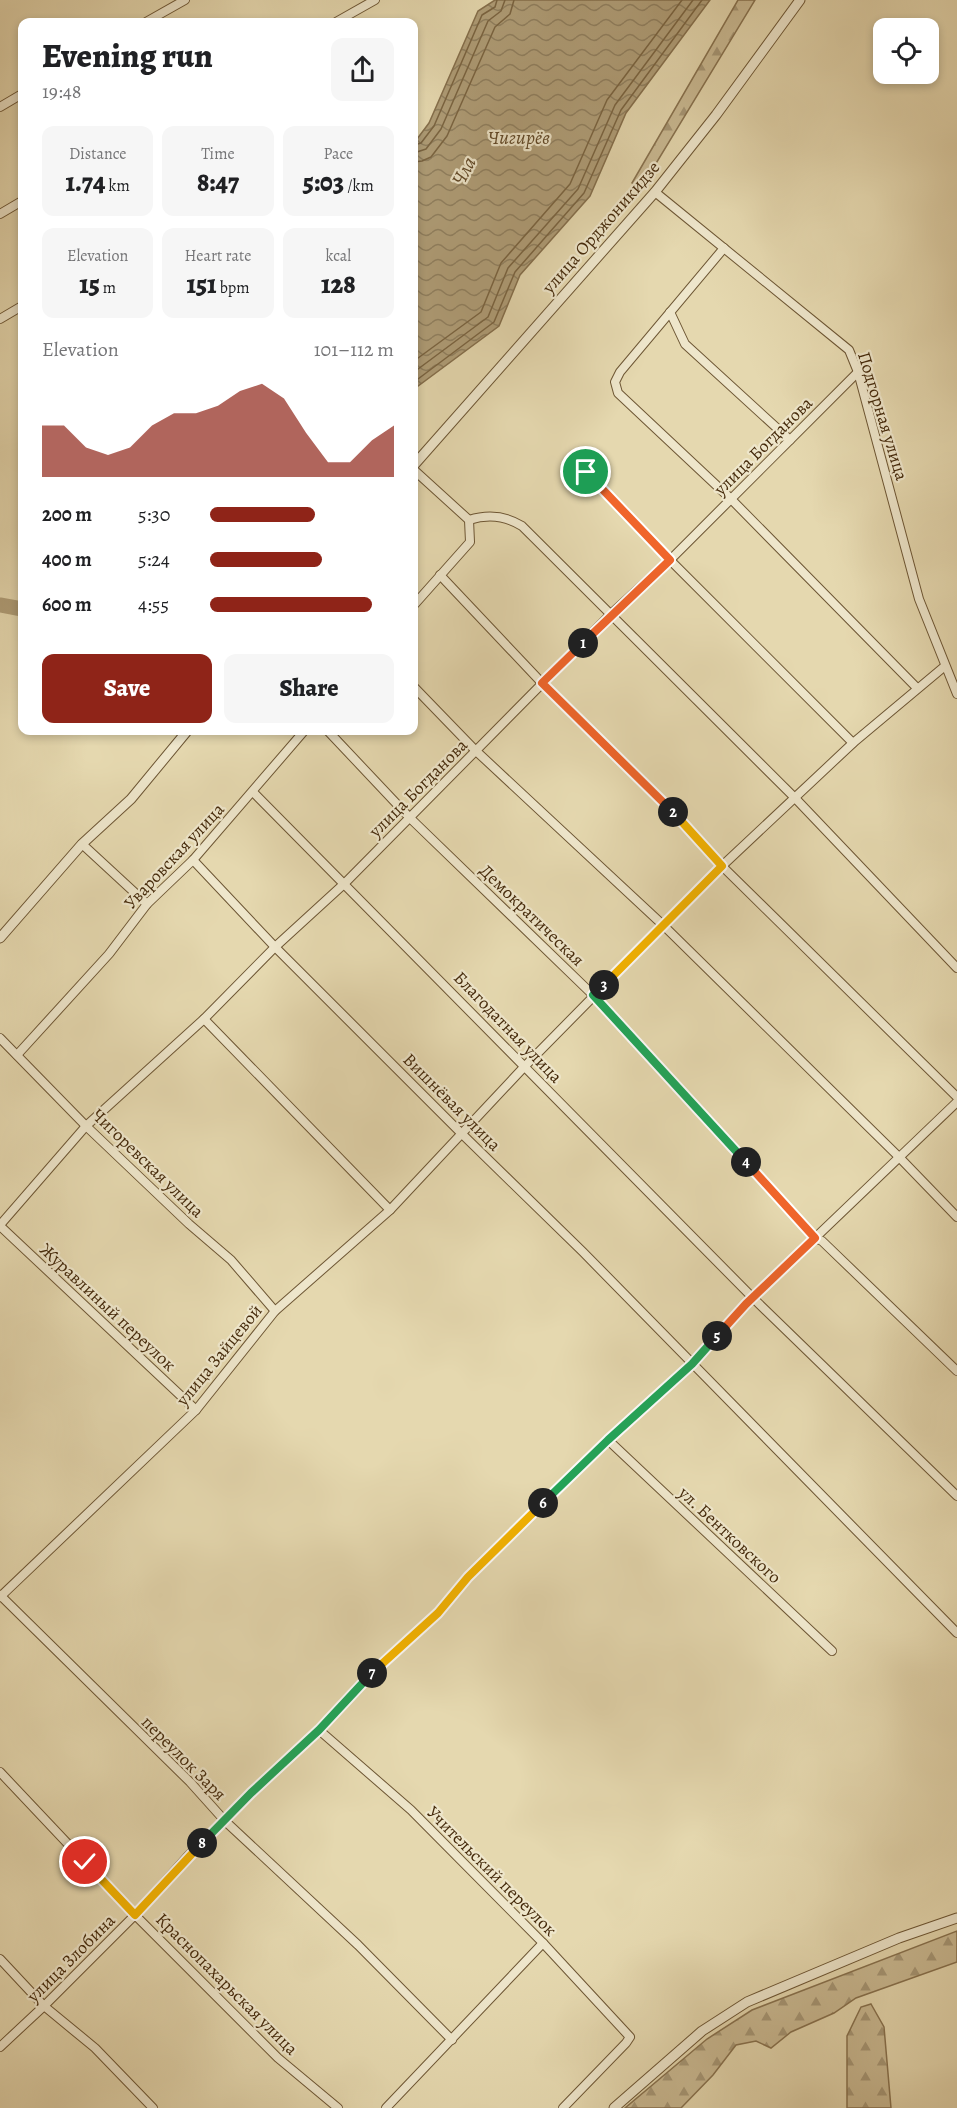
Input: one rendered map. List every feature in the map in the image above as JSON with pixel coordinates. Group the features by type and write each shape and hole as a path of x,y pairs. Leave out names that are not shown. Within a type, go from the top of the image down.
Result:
{"street":[{"path":"153,18 185,0"},
{"path":"343,18 375,0"},
{"name":"улица Орджоникидзе","path":"418,460 654,192 716,115 800,0"},
{"path":"0,107 18,96"},
{"name":"Подгорная улица","path":"654,192 849,350 858,372 919,599 957,694"},
{"path":"0,214 18,203"},
{"path":"724,248 620,372 615,382 618,393 731,499 917,688"},
{"path":"0,319 18,308"},
{"path":"670,312 685,344 790,440"},
{"name":"улица Богданова","path":"0,1226 86,1126 204,1019 275,947 345,883 611,614 670,560 858,372"},
{"path":"586,472 670,560 853,743"},
{"path":"418,474 469,520 470,542 418,600"},
{"path":"469,520 494,516 511,519 522,526 795,798 957,968"},
{"path":"440,575 542,683 679,818 722,866 957,1097"},
{"name":"улица Зайцевой","path":"0,1596 196,1410 275,1311 390,1210 460,1133 593,995 722,866 853,743 945,666"},
{"path":"418,691 475,750 664,926 957,1217"},
{"path":"0,938 82,844 131,799 184,735"},
{"name":"Уваровская улица","path":"17,1055 109,954 147,904 193,860 301,735"},
{"name":"Демократическая","path":"332,735 410,818 593,995 815,1238 822,1241 957,1371"},
{"name":"Благодатная улица","path":"253,792 740,1285 957,1496"},
{"path":"82,844 147,904"},
{"name":"Вишнёвая улица","path":"193,860 275,947 460,1133 583,1252 957,1633"},
{"path":"204,1019 390,1210"},
{"name":"Чигоревская улица","path":"0,1038 86,1126 189,1224 231,1260 275,1311"},
{"name":"улица Злобина","path":"0,2047 135,1915 251,1793 319,1730 374,1670 438,1613 468,1577 608,1440 692,1364 746,1304 957,1102"},
{"name":"Журавлиный переулок","path":"0,1226 196,1410"},
{"name":"ул. Бентковского","path":"608,1440 832,1651"},
{"name":"переулок Заря","path":"0,1596 190,1782 225,1821 358,1945 452,2040"},
{"name":"Учительский переулок","path":"319,1730 411,1810 543,1943 630,2037 563,2108"},
{"name":"Краснопахарьская улица","path":"0,1772 135,1915 278,2058 338,2108"},
{"path":"614,2108 702,2031 747,2002 898,1938 957,1918"},
{"path":"386,2108 543,1943"},
{"path":"0,1959 44,2006 94,2048 153,2108"}],"green space":[{"path":"738,0 755,0 649,175 637,188 632,183"},
{"path":"957,1931 957,1962 856,1998 834,2013 791,2032 771,2048 756,2041 736,2045 713,2075 681,2108 625,2108 707,2039 752,2010"},
{"path":"871,2004 884,2027 891,2108 847,2108 847,2036 861,2007"}],"water":[{"name":"Чигирёв","path":"495,0 710,0 626,113 590,196 520,275 499,326 418,386 418,138 429,123 478,11"}],"waterway":[{"name":"Чла","path":"0,605 18,608"}],"route":[{"path":"85,1862 135,1915 188,1857 251,1793 319,1730 374,1670 438,1613 468,1577 608,1440 692,1364 746,1304 815,1238 593,995 722,866 679,818 542,683 611,614 670,560 586,472"}]}
